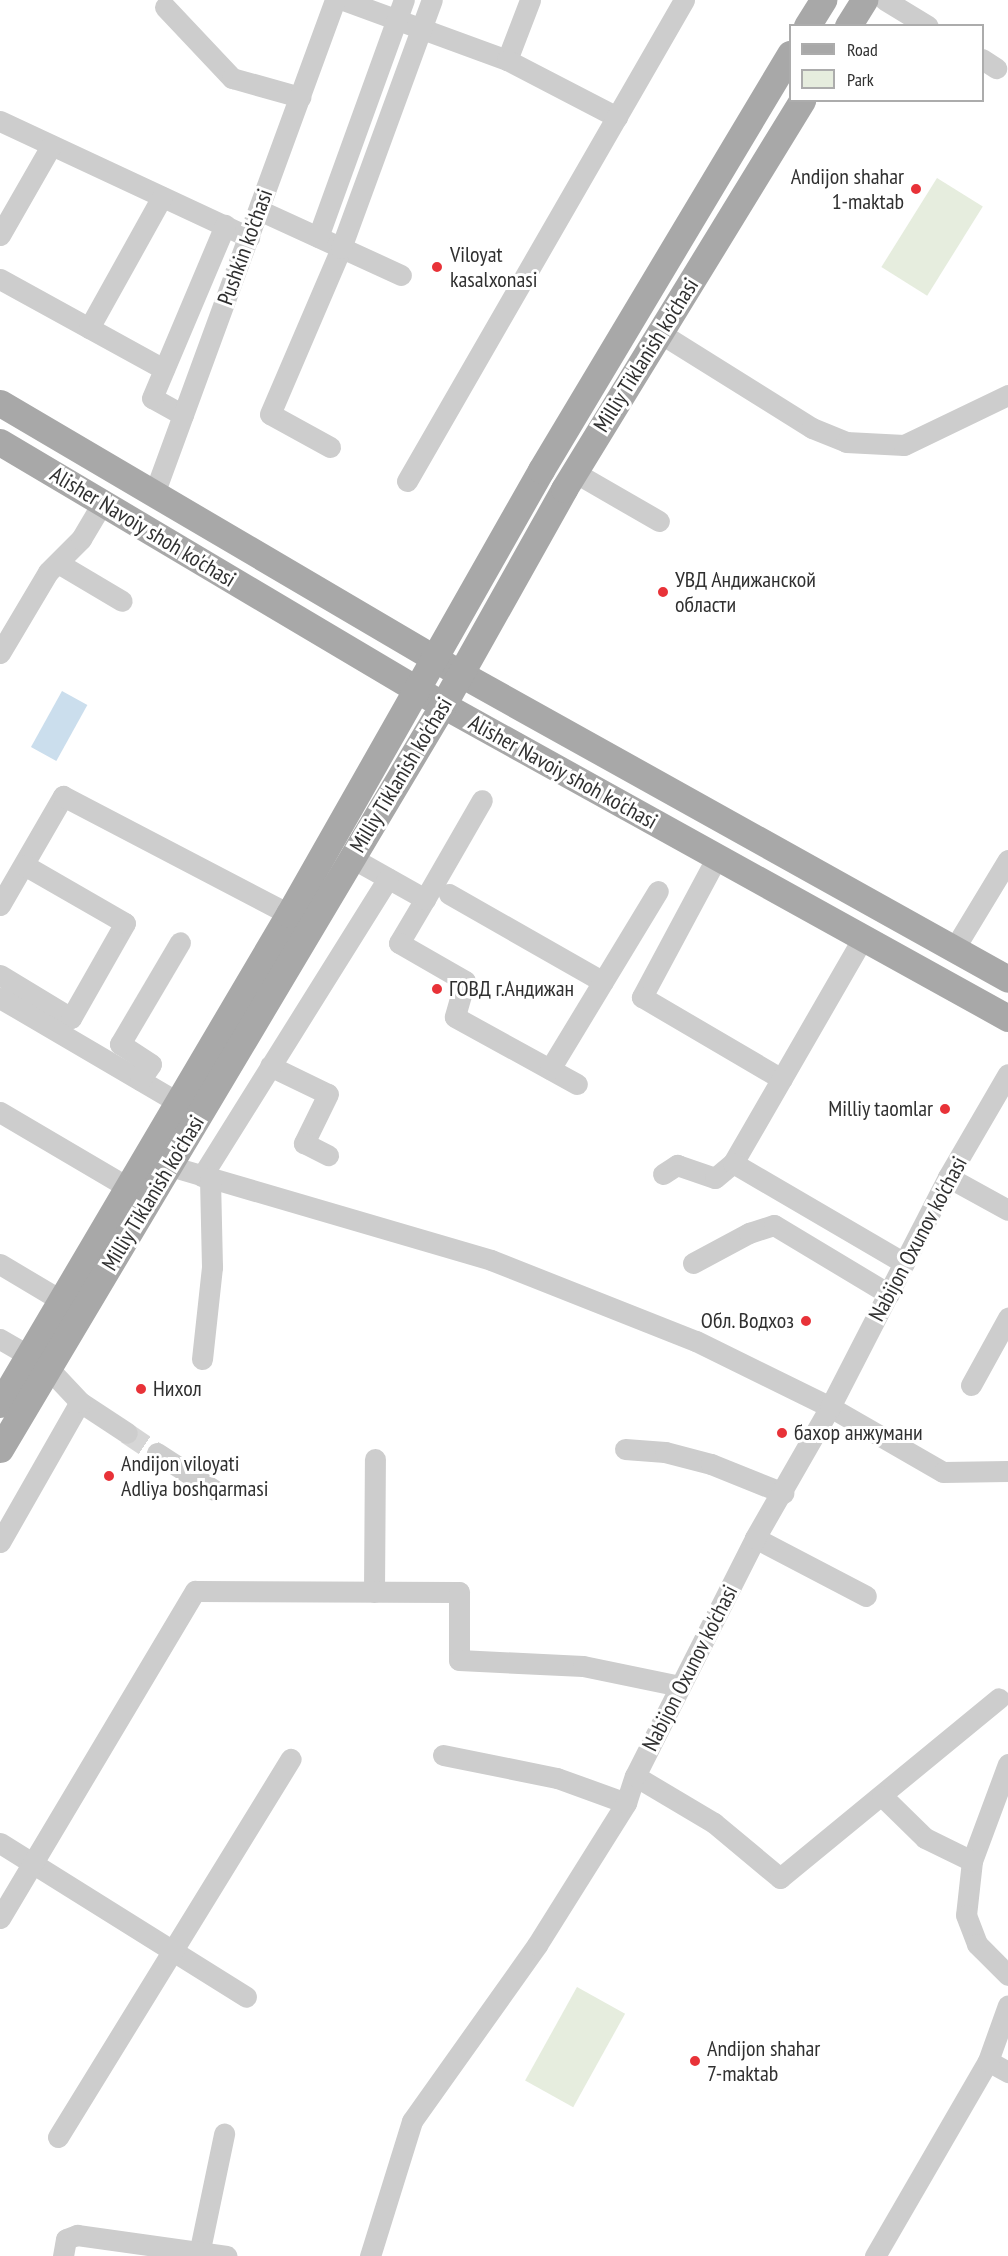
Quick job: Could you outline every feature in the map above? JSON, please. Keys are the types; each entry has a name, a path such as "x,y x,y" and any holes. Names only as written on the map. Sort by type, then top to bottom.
{"main road":[{"path":"808,24 823,0"},
{"path":"849,24 864,0"},
{"name":"Milliy Tiklanish ko'chasi","path":"341,850 417,690 541,470 789,56"},
{"name":"Milliy Tiklanish ko'chasi","path":"0,1404 39,1362 170,1166 234,1030 341,850 443,705 574,472 801,102"},
{"name":"Alisher Navoiy shoh ko'chasi","path":"0,403 461,674 1008,979"},
{"name":"Alisher Navoiy shoh ko'chasi","path":"0,442 443,705 1008,1018"},
{"path":"138,522 154,494"},
{"name":"Milliy Tiklanish ko'chasi","path":"0,1449 39,1362 62,1301 179,1103 234,1030"}],"street":[{"name":"Pushkin ko'chasi","path":"154,494 335,0"},
{"path":"343,0 396,22 421,27 507,60 617,117"},
{"path":"318,237 404,0"},
{"path":"330,447 270,414 341,248 432,0"},
{"path":"507,60 530,0"},
{"path":"407,481 684,0"},
{"path":"885,0 925,24"},
{"path":"165,6 232,78 300,97"},
{"path":"0,122 249,237"},
{"path":"0,235 51,146"},
{"path":"89,328 162,196"},
{"path":"259,210 401,275"},
{"path":"183,415 152,398 225,225"},
{"path":"0,279 164,369"},
{"path":"660,333 812,428 846,442 904,445 1008,395"},
{"path":"574,472 659,521"},
{"path":"0,654 42,582 81,539 103,502"},
{"path":"58,563 122,601"},
{"path":"0,905 63,796 300,919"},
{"path":"482,800 399,944 465,981 455,1017 577,1084"},
{"path":"341,850 426,899"},
{"path":"717,857 642,996 782,1079"},
{"path":"954,949 1008,860"},
{"path":"0,975 71,1018 125,923 24,865"},
{"path":"202,1359 212,1267 206,1177 270,1066 388,878"},
{"path":"550,1069 658,891"},
{"path":"449,894 603,982"},
{"path":"663,1174 676,1165 716,1178 733,1163 863,938"},
{"path":"140,1080 151,1064 120,1044 180,942"},
{"path":"0,998 179,1103"},
{"path":"270,1066 328,1094 304,1143 328,1155"},
{"name":"Nabijon Oxunov ko'chasi","path":"370,2256 412,2121 537,1945 626,1803 635,1776 755,1538 783,1493 830,1407 948,1178 1008,1074"},
{"path":"0,1112 129,1188"},
{"path":"733,1163 904,1263"},
{"path":"170,1166 491,1260 696,1341 830,1407 943,1472 1008,1471"},
{"path":"948,1178 1008,1210"},
{"path":"693,1263 749,1233 774,1225 889,1294"},
{"path":"0,1264 62,1301"},
{"path":"971,1385 1008,1318"},
{"path":"0,1339 39,1362 80,1402 127,1433"},
{"path":"0,1542 80,1402"},
{"path":"625,1449 665,1452 711,1464 783,1493"},
{"path":"157,1453 214,1490"},
{"path":"374,1592 375,1459"},
{"path":"755,1538 866,1596"},
{"path":"0,1918 195,1591 459,1592 459,1660 583,1666 680,1686"},
{"path":"635,1776 714,1823 780,1878 1005,1700"},
{"path":"443,1755 557,1778 626,1803"},
{"path":"58,2137 291,1759"},
{"path":"1008,1764 972,1861 966,1915 977,1944 1008,1975"},
{"path":"882,1796 925,1838 972,1861"},
{"path":"0,1843 246,1997"},
{"path":"875,2256 988,2061 1008,2005"},
{"path":"988,2061 1008,2072"},
{"path":"199,2254 224,2134"},
{"path":"63,2256 66,2239 77,2235 159,2252 227,2256"}],"green space":[{"path":"937,178 983,207 927,296 881,267"},
{"path":"577,1987 625,2014 573,2107 525,2081"}],"water":[{"path":"62,691 87,705 56,761 31,747"}],"tunnel":[{"path":"127,1433 157,1453"}],"place":[{"name":"Andijon shahar 1-maktab","path":"916,189"},
{"name":"Viloyat kasalxonasi","path":"437,267"},
{"name":"УВД Андижанской области","path":"663,592"},
{"name":"ГОВД г.Андижан","path":"437,989"},
{"name":"Milliy taomlar","path":"945,1109"},
{"name":"Обл. Водхоз","path":"806,1321"},
{"name":"Нихол","path":"141,1389"},
{"name":"бахор анжумани","path":"782,1433"},
{"name":"Andijon viloyati Adliya boshqarmasi","path":"109,1476"},
{"name":"Andijon shahar 7-maktab","path":"695,2061"}]}
